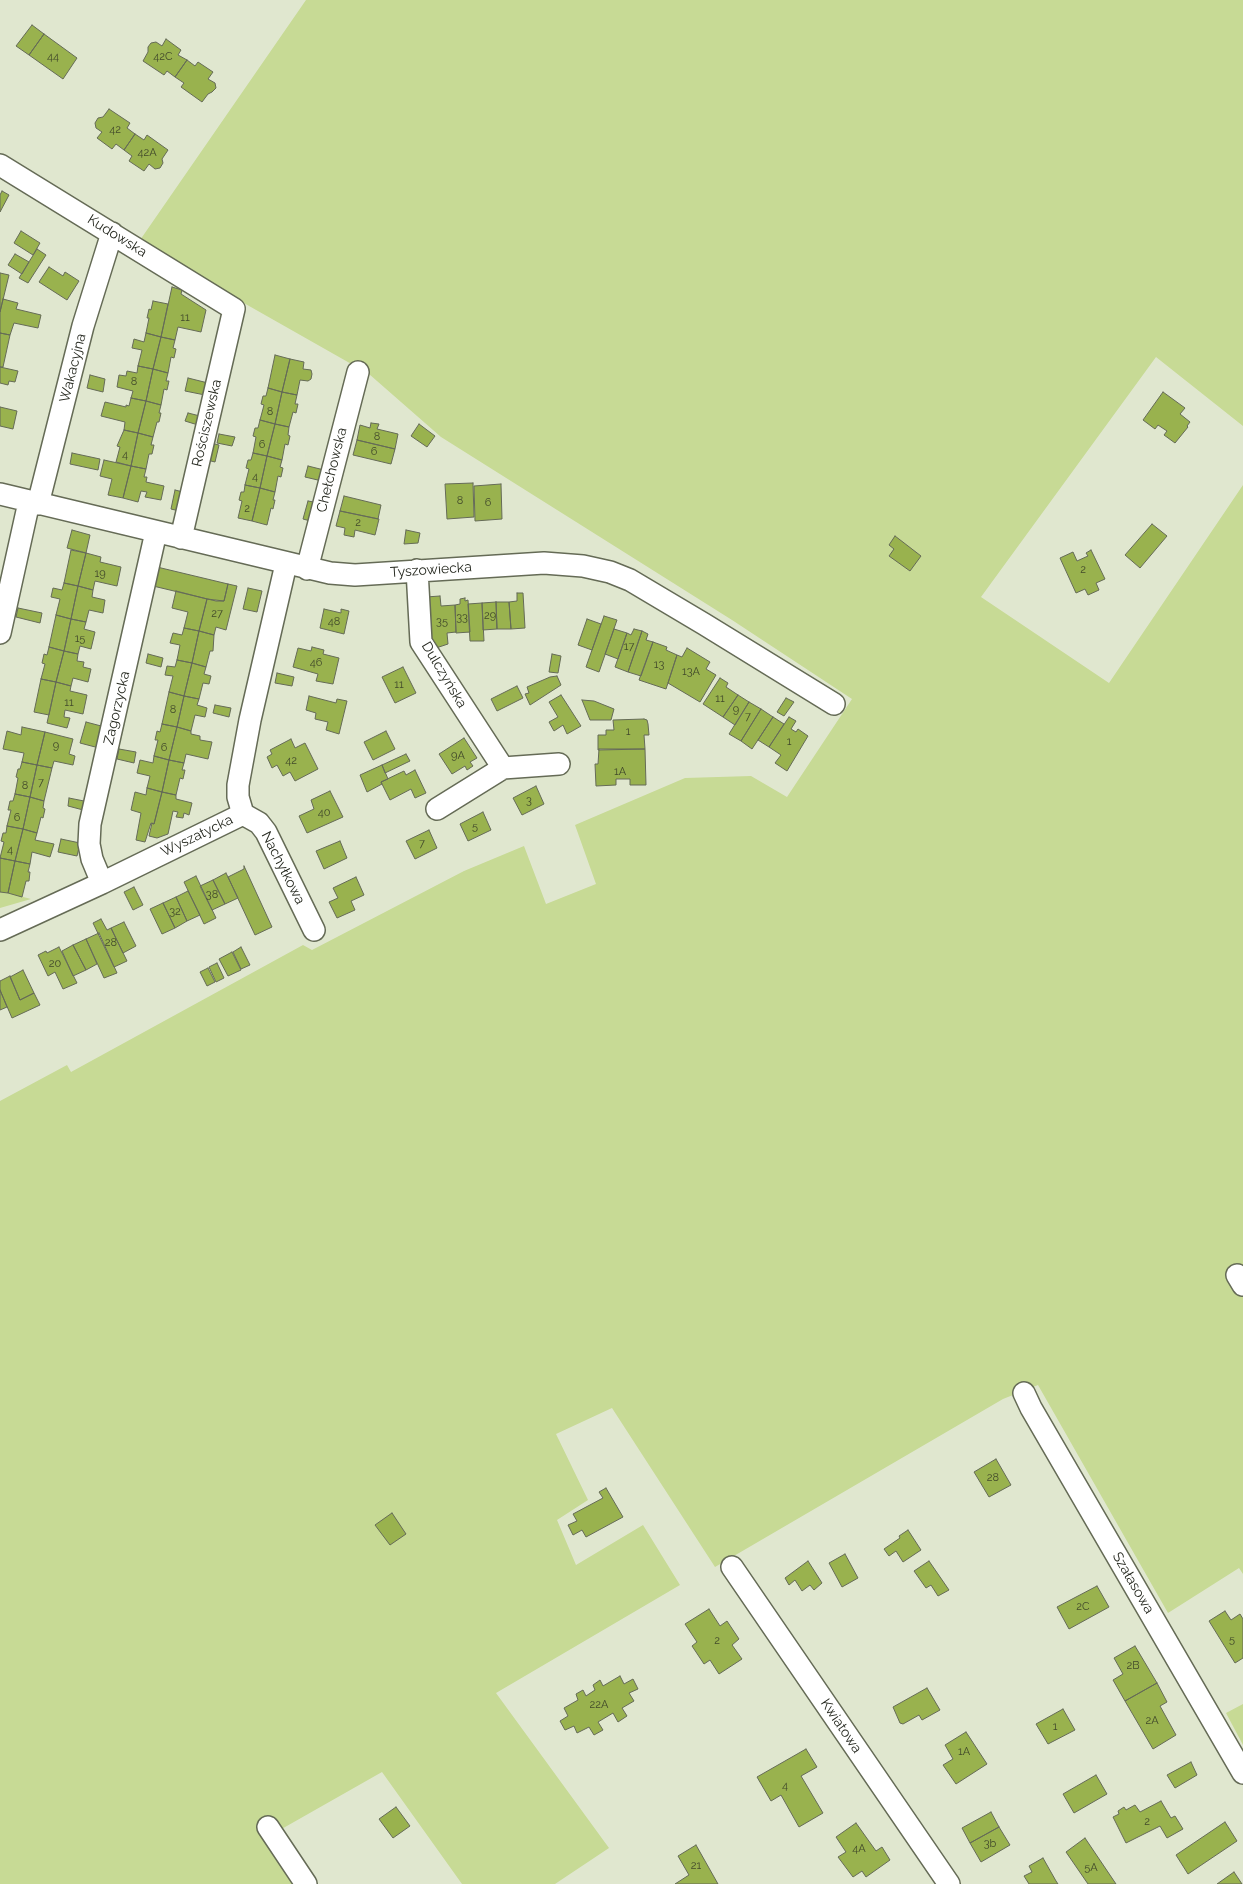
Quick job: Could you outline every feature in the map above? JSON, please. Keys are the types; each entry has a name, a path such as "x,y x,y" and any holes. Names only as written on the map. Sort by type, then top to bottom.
{"street":[{"name":"Kudowska","path":"0,165 234,309"},
{"name":"Wakacyjna","path":"0,633 83,326 112,233"},
{"name":"Rościszewska","path":"181,538 234,309"},
{"name":"Chełchowska","path":"307,569 358,372"},
{"name":"Tyszowiecka","path":"0,494 330,573 356,575 544,563 583,566 610,572 630,580 834,704"},
{"name":"Zagorzycka","path":"102,883 92,859 89,844 90,824 156,532"},
{"name":"Wyszatycka","path":"0,930 244,814 238,797 238,785 250,720 286,564"},
{"name":"Dulczyńska","path":"417,570 421,642 503,768"},
{"path":"437,809 503,768 559,764"},
{"name":"Nachyłkowa","path":"244,814 259,823 266,832 314,930"},
{"name":"Szałasowa","path":"1024,1393 1243,1773"},
{"name":"Kwiatowa","path":"732,1567 946,1883"},
{"path":"268,1827 306,1884"}],"green space":[{"path":"306,0 1243,0 1243,426 1156,357 981,597 1109,683 1243,485 1243,1574 1239,1568 1168,1613 1038,1385 1003,1399 715,1567 612,1408 556,1434 588,1500 557,1520 576,1565 643,1525 680,1585 496,1693 609,1848 555,1884 462,1884 382,1772 264,1839 293,1884 0,1884 0,1101 67,1065 71,1072 303,945 312,950 464,871 524,846 546,904 596,884 575,825 685,778 751,776 787,797 852,699 732,620 441,437 369,374 138,243"},
{"path":"0,892 8,893 31,899 0,908"},
{"path":"1243,1704 1243,1745 1226,1713"}],"building":[{"path":"32,25 44,34 29,55 16,46"},
{"path":"44,34 77,58 63,79 29,55"},
{"path":"166,39 181,50 178,55 187,60 175,77 167,71 164,75 143,61 151,43 156,42 162,46"},
{"path":"187,60 195,66 198,62 213,72 208,79 215,83 216,88 202,102 181,87 184,83 175,77"},
{"path":"109,109 130,123 127,128 135,134 124,150 116,144 112,149 97,138 102,132 96,128 95,123"},
{"path":"135,134 144,140 147,135 168,150 162,159 163,163 160,168 155,169 149,164 144,171 129,161 132,156 124,150"},
{"path":"2,191 9,195 0,212 0,195"},
{"path":"21,231 40,243 33,255 14,243"},
{"path":"37,249 46,255 28,283 19,278"},
{"path":"15,254 29,262 22,274 8,265"},
{"path":"49,267 63,276 65,272 79,281 67,300 39,282"},
{"path":"0,273 9,275 0,312"},
{"path":"172,287 182,290 181,294 206,310 201,332 178,327 175,340 161,337"},
{"path":"3,299 18,303 16,309 41,315 38,328 14,323 10,335 0,333 0,312"},
{"path":"153,301 168,304 161,337 146,333 149,318 147,318"},
{"path":"0,333 10,335 3,367 0,367"},
{"path":"146,333 161,337 153,369 138,366 142,350 132,348 134,339 144,342"},
{"path":"161,337 175,340 173,348 176,349 174,358 171,357 168,373 153,369"},
{"path":"275,355 290,359 282,392 268,388"},
{"path":"290,359 304,362 303,369 311,370 312,374 311,379 308,381 300,380 297,395 282,392"},
{"path":"138,366 153,369 146,401 131,398 133,391 117,387 119,375 126,376 127,371 137,373"},
{"path":"0,367 18,371 15,382 9,381 8,385 0,383"},
{"path":"153,369 168,373 166,381 169,381 167,390 164,389 161,405 146,401"},
{"path":"90,375 105,379 103,392 87,388"},
{"path":"188,378 208,383 205,395 185,391"},
{"path":"268,388 282,392 275,424 260,420 264,405 261,404 263,396 266,396"},
{"path":"282,392 297,395 296,413 293,412 289,427 275,424"},
{"path":"1163,392 1185,408 1180,414 1190,422 1175,443 1164,435 1167,431 1158,425 1155,429 1143,420"},
{"path":"131,398 146,401 138,433 124,430 125,422 101,416 105,402 126,407 126,405 129,406"},
{"path":"146,401 161,405 159,422 157,422 153,437 138,433"},
{"path":"0,407 17,411 13,429 0,426"},
{"path":"188,413 200,416 198,425 185,421"},
{"path":"260,420 275,424 267,456 253,453 256,437 253,436"},
{"path":"371,423 379,424 377,429 398,434 395,449 357,440 360,425 370,428"},
{"path":"275,424 289,427 288,435 290,436 288,445 285,444 282,460 267,456"},
{"path":"419,424 435,436 427,447 411,436"},
{"path":"124,430 138,433 131,466 116,462 120,447 117,446"},
{"path":"138,433 153,437 151,445 154,445 152,454 149,454 146,469 131,466"},
{"path":"219,434 235,437 232,446 217,443"},
{"path":"357,440 395,449 391,464 353,455"},
{"path":"211,443 219,445 215,462 207,460"},
{"path":"72,453 100,459 98,470 70,464"},
{"path":"253,453 267,456 260,488 245,485 249,469 246,468 248,460 251,460"},
{"path":"267,456 282,460 280,467 283,468 281,477 278,476 275,492 260,488"},
{"path":"104,460 131,466 123,498 108,495 112,479 100,476"},
{"path":"131,466 146,469 144,477 147,477 146,482 164,486 161,500 145,497 147,492 141,491 138,502 123,498"},
{"path":"308,466 324,470 322,481 305,477"},
{"path":"473,483 474,517 447,519 445,484"},
{"path":"501,484 502,519 475,521 474,486"},
{"path":"245,485 260,488 252,521 238,518 242,501 239,500 241,492 244,492"},
{"path":"260,488 275,492 273,509 271,508 267,525 252,521"},
{"path":"175,490 183,492 179,511 171,509"},
{"path":"344,496 381,505 378,519 340,511"},
{"path":"308,501 319,503 314,522 303,519"},
{"path":"340,511 379,519 375,535 355,530 354,537 344,535 345,528 336,526"},
{"path":"1152,524 1167,536 1140,568 1125,555"},
{"path":"72,530 90,535 86,553 67,548"},
{"path":"406,530 420,533 418,543 404,544"},
{"path":"895,536 921,556 910,571 889,556 894,549 889,545"},
{"path":"71,550 86,553 78,586 64,583"},
{"path":"1091,550 1105,579 1096,583 1099,590 1088,595 1085,589 1076,593 1060,558 1073,552 1077,561 1088,556 1086,553"},
{"path":"86,553 101,557 100,562 121,567 117,586 95,581 93,590 78,586"},
{"path":"157,567 228,584 224,601 216,601 153,586"},
{"path":"64,583 78,586 71,619 56,615 60,599 51,597 53,588 62,590"},
{"path":"228,584 237,586 226,630 216,627 214,635 199,631 207,599 224,601"},
{"path":"78,586 93,590 92,597 105,600 103,613 89,610 86,622 71,619"},
{"path":"248,588 262,591 257,612 243,609"},
{"path":"176,591 207,599 199,631 184,628 188,612 172,608"},
{"path":"517,593 523,593 525,628 511,629 509,602 517,601"},
{"path":"440,596 441,606 455,605 456,632 447,633 448,644 436,648 429,634 426,597"},
{"path":"465,598 465,601 468,600 470,632 456,633 455,605 460,604 460,599"},
{"path":"496,602 497,629 483,630 482,603"},
{"path":"496,602 509,602 511,629 497,629"},
{"path":"482,603 484,641 470,641 468,604"},
{"path":"18,608 42,613 40,623 16,617"},
{"path":"324,609 341,613 341,609 349,611 344,634 320,628"},
{"path":"56,615 71,619 64,651 49,647"},
{"path":"604,616 617,620 599,672 586,667"},
{"path":"71,619 86,622 84,629 95,632 91,649 80,646 78,654 64,651"},
{"path":"587,619 601,624 592,650 578,645"},
{"path":"184,628 199,631 192,663 177,660 180,645 170,643 173,633 182,635"},
{"path":"614,629 627,633 618,659 605,654"},
{"path":"634,629 642,631 628,672 615,667 627,633 631,635"},
{"path":"199,631 214,635 213,651 210,651 206,667 192,663"},
{"path":"642,631 648,634 646,640 653,642 641,676 628,672"},
{"path":"653,642 667,647 666,650 677,655 666,689 639,680"},
{"path":"49,647 64,651 56,682 41,679 45,664 42,663 44,654 47,655"},
{"path":"312,647 324,650 323,654 339,658 333,684 316,681 318,674 293,667 298,648 311,651"},
{"path":"687,648 710,662 706,669 716,675 700,702 668,683 677,655 682,657"},
{"path":"64,651 78,654 77,661 84,662 83,667 91,669 88,682 73,678 71,686 56,682"},
{"path":"148,654 163,658 161,667 146,663"},
{"path":"552,654 561,656 558,673 549,672"},
{"path":"177,660 192,663 184,696 169,692 173,676 165,675 167,666 175,667"},
{"path":"192,663 206,667 204,674 211,676 209,684 203,683 199,699 184,696"},
{"path":"403,667 416,693 395,703 382,677"},
{"path":"277,673 294,677 292,686 275,683"},
{"path":"557,676 561,685 530,705 525,694 529,693 527,687"},
{"path":"720,678 728,683 726,687 738,695 723,717 703,704"},
{"path":"41,679 56,682 49,715 34,712"},
{"path":"56,682 71,686 70,691 87,695 83,714 65,710 64,717 70,718 67,728 47,723"},
{"path":"517,686 523,698 497,711 491,699"},
{"path":"169,692 184,696 177,727 162,724"},
{"path":"561,695 581,726 567,734 563,725 554,731 549,722 558,717 549,702"},
{"path":"738,695 749,702 735,725 723,717"},
{"path":"184,696 199,699 197,705 207,708 205,717 195,715 191,731 177,727"},
{"path":"309,696 336,703 337,699 347,701 339,734 326,730 328,722 315,719 316,713 306,710"},
{"path":"786,698 794,702 784,716 777,712"},
{"path":"582,700 594,701 614,709 611,720 590,720"},
{"path":"749,702 761,709 741,741 729,734"},
{"path":"215,705 231,708 229,717 213,713"},
{"path":"761,709 773,717 752,749 741,741"},
{"path":"773,717 784,724 769,747 758,740"},
{"path":"789,717 796,721 791,729 796,732 798,729 808,736 787,771 775,763 781,755 769,747"},
{"path":"613,720 647,720 649,735 644,735 645,749 598,750 598,735 606,735 606,730 614,730"},
{"path":"86,722 105,727 99,748 80,743"},
{"path":"162,724 177,727 169,760 154,756 158,740 155,740 157,731 160,732"},
{"path":"22,727 45,732 37,765 22,762 24,753 3,749 7,731 21,735"},
{"path":"177,727 200,736 200,740 212,742 208,759 186,754 184,763 169,760"},
{"path":"386,731 395,749 373,760 364,742"},
{"path":"45,732 73,739 69,754 75,756 73,765 54,761 52,768 37,765"},
{"path":"464,738 477,758 470,762 473,766 467,770 465,766 452,774 439,754"},
{"path":"291,739 295,748 305,743 318,769 295,781 290,772 283,776 277,765 272,768 267,757 272,754 270,750"},
{"path":"119,749 136,752 134,763 117,759"},
{"path":"599,749 645,749 646,785 630,785 630,779 616,779 616,785 596,786 595,764 598,764"},
{"path":"406,754 410,761 385,773 382,765"},
{"path":"154,756 169,760 162,792 147,788 150,776 137,773 140,760 153,763"},
{"path":"169,760 184,763 182,770 185,770 183,779 180,778 176,795 162,792"},
{"path":"22,762 37,765 30,797 15,794 18,778 16,777"},
{"path":"37,765 52,768 44,801 30,797"},
{"path":"382,765 388,779 367,792 360,775"},
{"path":"415,770 426,793 415,798 411,789 390,800 381,782 404,771 406,775"},
{"path":"536,786 544,804 522,815 513,798"},
{"path":"147,788 162,792 154,824 151,823 145,842 136,840 141,813 131,810 135,792 146,795"},
{"path":"330,791 343,817 307,833 299,816 314,809 311,800"},
{"path":"162,792 176,795 176,799 192,803 189,815 184,813 183,818 176,817 178,812 173,811 168,834 157,838 149,836"},
{"path":"15,794 30,797 23,829 7,826 11,810 8,810 10,801 13,801"},
{"path":"30,797 44,801 43,808 45,809 37,833 23,829"},
{"path":"69,798 89,802 87,811 68,806"},
{"path":"483,812 491,830 468,841 460,824"},
{"path":"7,826 23,829 15,861 0,858 4,842 1,841 3,833 6,833"},
{"path":"23,829 37,833 35,840 54,844 50,857 32,852 30,864 15,861"},
{"path":"429,830 437,848 415,859 406,841"},
{"path":"61,839 80,843 77,856 58,852"},
{"path":"340,841 347,858 324,869 316,851"},
{"path":"0,858 15,861 8,893 0,892"},
{"path":"15,861 30,864 28,872 30,872 29,881 26,881 22,897 8,893"},
{"path":"244,866 272,927 255,935 228,877 244,869"},
{"path":"226,873 238,898 225,904 213,880"},
{"path":"196,876 216,918 204,924 184,882"},
{"path":"356,877 364,895 351,901 355,910 337,918 329,902 338,898 333,888"},
{"path":"213,880 225,904 212,910 200,886"},
{"path":"134,887 143,905 133,910 124,892"},
{"path":"188,891 200,915 187,921 176,897"},
{"path":"176,897 187,921 175,928 163,903"},
{"path":"163,903 175,928 162,934 150,909"},
{"path":"101,919 107,930 111,928 127,961 114,967 93,923"},
{"path":"124,922 136,946 123,953 111,928"},
{"path":"99,933 117,973 104,978 86,939"},
{"path":"86,939 97,964 86,970 73,945"},
{"path":"73,945 86,970 73,976 62,951"},
{"path":"59,947 77,983 63,989 55,972 48,976 38,955"},
{"path":"241,947 250,965 241,969 233,952"},
{"path":"232,952 241,970 228,976 219,959"},
{"path":"217,963 224,978 216,982 209,967"},
{"path":"208,968 215,982 207,986 200,972"},
{"path":"23,970 34,993 20,1000 10,977"},
{"path":"10,976 20,1000 34,993 40,1005 12,1018 0,990 0,981"},
{"path":"0,990 7,1007 0,1010"},
{"path":"996,1459 1011,1485 989,1497 974,1472"},
{"path":"606,1488 623,1517 586,1537 582,1530 573,1535 568,1525 577,1521 573,1514 603,1498 599,1492"},
{"path":"392,1513 406,1534 390,1545 375,1525"},
{"path":"908,1530 921,1550 903,1562 896,1551 889,1556 884,1549"},
{"path":"845,1554 858,1578 842,1587 829,1563"},
{"path":"808,1561 822,1583 814,1590 810,1585 802,1591 795,1580 789,1585 785,1578"},
{"path":"929,1561 949,1590 938,1596 931,1585 926,1588 914,1571"},
{"path":"1097,1586 1109,1607 1069,1629 1057,1607"},
{"path":"709,1609 720,1626 727,1621 739,1639 732,1645 742,1659 719,1674 710,1660 704,1664 692,1646 697,1642 685,1624"},
{"path":"1225,1611 1231,1620 1240,1614 1243,1619 1243,1658 1235,1663 1209,1621"},
{"path":"1135,1646 1157,1683 1125,1701 1113,1680 1123,1674 1114,1658"},
{"path":"620,1676 624,1684 633,1679 638,1689 629,1693 634,1701 622,1708 627,1716 618,1722 613,1713 598,1722 603,1730 594,1735 589,1727 577,1733 574,1726 565,1730 560,1721 568,1716 564,1708 578,1700 576,1694 583,1690 586,1696 595,1690 593,1685 600,1680 603,1686"},
{"path":"1157,1683 1167,1702 1160,1706 1176,1735 1153,1749 1125,1701"},
{"path":"927,1688 940,1710 922,1720 919,1715 903,1724 900,1723 893,1707"},
{"path":"1063,1709 1075,1730 1048,1744 1036,1724"},
{"path":"966,1732 987,1764 956,1784 943,1765 953,1759 945,1745"},
{"path":"806,1749 817,1767 801,1776 823,1813 799,1827 781,1795 771,1801 757,1777"},
{"path":"1191,1762 1197,1775 1175,1788 1167,1775"},
{"path":"1096,1775 1107,1794 1074,1813 1063,1794"},
{"path":"1161,1801 1171,1818 1175,1816 1183,1829 1167,1838 1160,1826 1126,1843 1113,1817 1119,1814 1118,1811 1124,1807 1126,1810 1135,1805 1140,1812"},
{"path":"396,1807 410,1826 393,1838 379,1819"},
{"path":"991,1812 999,1827 970,1843 962,1828"},
{"path":"1225,1822 1237,1841 1188,1874 1176,1855"},
{"path":"856,1823 876,1851 882,1847 890,1860 866,1877 862,1871 853,1877 838,1857 846,1852 836,1837"},
{"path":"999,1827 1010,1845 981,1862 970,1843"},
{"path":"1085,1838 1116,1884 1088,1884 1066,1852"},
{"path":"696,1845 718,1884 675,1884 689,1875 678,1856"},
{"path":"1043,1858 1058,1884 1029,1884 1024,1876 1032,1872 1029,1866"},
{"path":"1234,1872 1242,1884 1217,1884"}]}
